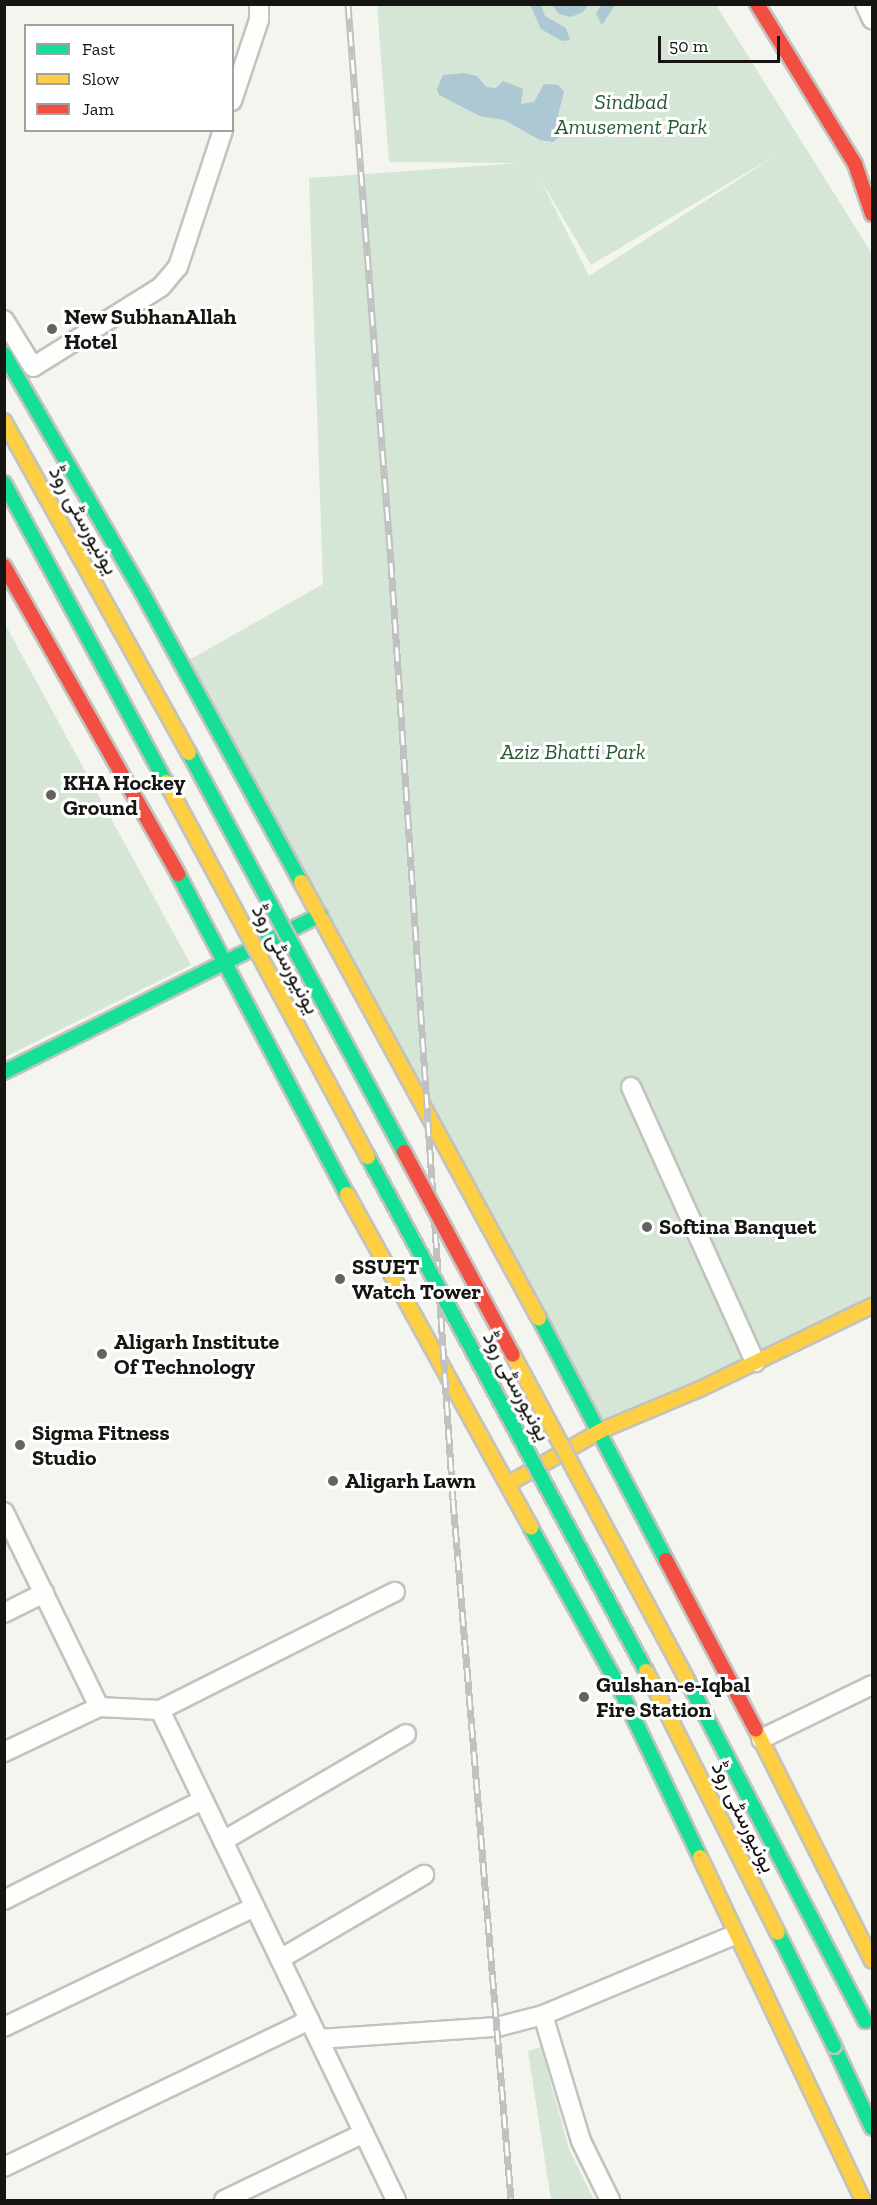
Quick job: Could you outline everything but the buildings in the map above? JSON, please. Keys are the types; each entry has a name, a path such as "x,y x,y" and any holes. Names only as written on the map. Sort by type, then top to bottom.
{"street":[{"path":"234,95 259,20 259,4"},
{"path":"758,4 855,164 871,203"},
{"path":"865,4 873,18"},
{"path":"782,15 873,170"},
{"path":"17,376 161,287 178,267 222,132"},
{"path":"4,320 33,367"},
{"path":"4,354 142,592 600,1431 762,1739 873,1962"},
{"name":"یونیورسٹی روڈ","path":"4,421 131,646 635,1582 873,2037"},
{"name":"یونیورسٹی روڈ","path":"4,483 667,1710 873,2128"},
{"path":"4,566 144,811 348,1196 616,1683 734,1935 863,2200"},
{"path":"4,1072 320,915"},
{"path":"631,1087 755,1362"},
{"path":"508,1484 600,1431 873,1306"},
{"path":"4,1512 99,1707"},
{"path":"4,1752 99,1707 160,1710 395,1592"},
{"path":"4,1613 44,1593"},
{"path":"762,1739 873,1685"},
{"path":"160,1710 396,2200"},
{"path":"223,1841 406,1734"},
{"path":"4,1900 203,1800"},
{"path":"280,1959 423,1875"},
{"path":"4,2027 255,1907"},
{"path":"319,2039 496,2027 543,2015 734,1935"},
{"path":"543,2015 580,2141 610,2200"},
{"path":"4,2167 310,2020"},
{"path":"224,2200 364,2133"}],"green space":[{"name":"Aziz Bhatti Park","path":"377,5 716,5 872,254 872,1304 602,1433 182,664 323,584 309,178 520,163 389,162","holes":["778,154 589,276 539,177 591,265"]},
{"name":"KHA Hockey Ground","path":"5,624 191,965 4,1057"},
{"path":"541,2047 569,2149 594,2200 551,2200 528,2051"}],"water":[{"path":"530,5 541,5 545,16 566,28 570,40 562,41 541,29"},
{"path":"552,5 588,5 583,12 571,17 559,14"},
{"path":"601,5 615,5 602,25 596,14"},
{"path":"463,73 477,76 486,87 496,88 503,81 523,89 521,104 534,102 544,84 558,85 564,92 558,115 563,121 559,137 553,142 540,140 504,120 480,116 439,95 437,89 443,75"}],"railway":[{"path":"348,4 391,563 453,1500 511,2200"}],"traffic: fast":[{"path":"4,354 142,592 301,882"},
{"path":"4,483 166,782"},
{"path":"189,753 404,1152"},
{"path":"178,874 347,1194"},
{"path":"4,1072 320,915"},
{"path":"368,1157 646,1671"},
{"path":"539,1318 666,1560"},
{"path":"531,1528 617,1683 700,1857"},
{"path":"687,1680 865,2021"},
{"path":"778,1933 834,2046"},
{"path":"834,2046 872,2128"}],"traffic: slow":[{"path":"4,421 189,753"},
{"path":"166,782 368,1157"},
{"path":"301,882 539,1318"},
{"path":"347,1194 531,1528"},
{"path":"508,1484 600,1431 700,1389 872,1306"},
{"path":"513,1355 687,1680"},
{"path":"646,1671 778,1933"},
{"path":"756,1730 872,1961"},
{"path":"700,1857 863,2200"}],"traffic: jam":[{"path":"757,4 855,164 872,214"},
{"path":"4,566 178,874"},
{"path":"404,1152 513,1355"},
{"path":"666,1560 756,1730"}],"place":[{"name":"New SubhanAllah Hotel","path":"52,329"},
{"name":"KHA Hockey Ground","path":"51,795"},
{"name":"Softina Banquet","path":"647,1227"},
{"name":"SSUET Watch Tower","path":"340,1279"},
{"name":"Aligarh Institute Of Technology","path":"102,1354"},
{"name":"Sigma Fitness Studio","path":"20,1445"},
{"name":"Aligarh Lawn","path":"333,1481"},
{"name":"Gulshan-e-Iqbal Fire Station","path":"584,1697"}],"park label":[{"name":"Sindbad Amusement Park","path":"631,114"}]}
